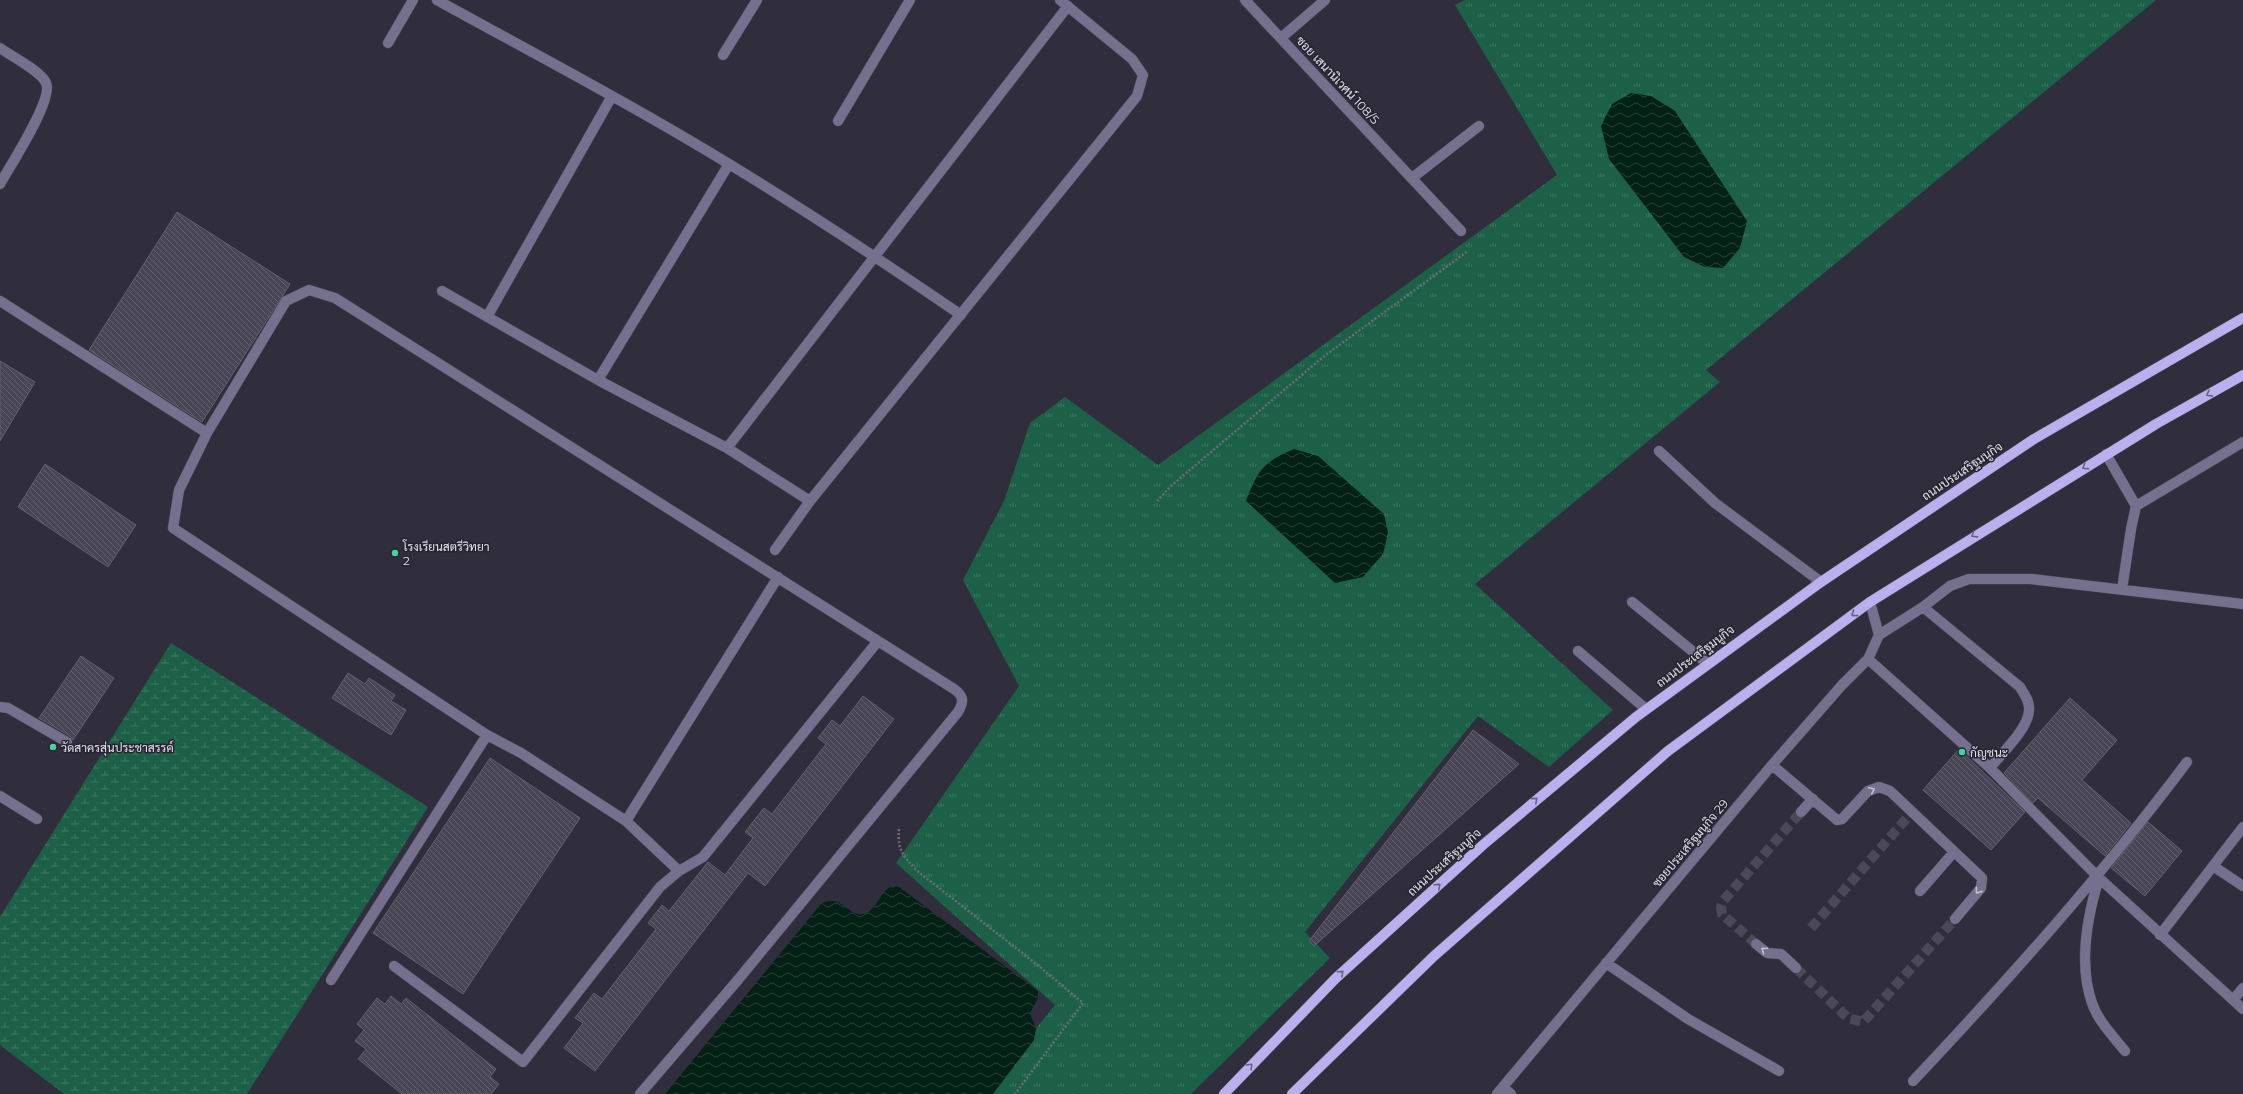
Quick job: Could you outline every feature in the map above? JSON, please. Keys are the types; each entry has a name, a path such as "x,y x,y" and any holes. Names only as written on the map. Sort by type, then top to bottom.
{"main road":[{"name":"ถนนประเสริฐมนูกิจ","path":"1224,1094 1341,973 1496,833 1561,777 1646,709 1707,663 1822,582 2034,439 2243,318"},
{"path":"1292,1094 1434,956 1668,751 1870,602 2106,454 2243,375"}],"street":[{"path":"388,43 413,0"},
{"path":"437,0 612,96 729,164 876,257 961,315"},
{"path":"723,55 757,0"},
{"path":"838,121 910,0"},
{"name":"ซอย เสนานิเวศน์ 108/5","path":"1245,0 1461,231"},
{"path":"1281,38 1325,0"},
{"path":"726,448 876,257 1064,3 1132,59 1143,75 1136,96 810,501 775,550"},
{"path":"0,48 39,74 46,82 48,92 43,108 0,184"},
{"path":"487,317 612,96"},
{"path":"1412,178 1479,126"},
{"path":"598,380 729,164"},
{"path":"640,1094 737,981 961,706 962,696 778,577 335,298 308,290 286,301 207,434 179,490 173,528 487,735 521,753 626,821 679,871"},
{"path":"442,291 598,380 726,448 810,501"},
{"path":"0,301 207,434"},
{"path":"2136,506 2243,442"},
{"path":"1659,451 1716,503 1822,582"},
{"path":"2106,454 2136,506 2122,590"},
{"path":"626,821 778,577"},
{"path":"1870,602 1879,635 1923,607 1950,586 1969,579 2031,579 2243,604"},
{"path":"1632,602 1707,663"},
{"path":"1923,607 2020,687 2027,699 2030,709 2028,718 2020,732 1990,768"},
{"name":"ซอยประเสริฐมนูกิจ 29","path":"1500,1091 1772,765 1842,685 1868,659 1879,635"},
{"path":"394,966 523,1062 660,887 679,871 703,857 878,641"},
{"path":"1578,651 1646,709"},
{"path":"1868,659 1990,768 2098,877 2243,1009"},
{"path":"0,707 8,708 66,742"},
{"path":"331,980 487,735"},
{"path":"1913,1081 1988,1001 2098,877 2187,762"},
{"path":"1772,765 1837,820 1844,816 1868,791 1874,788 1884,788 1982,878 1982,888 1955,919"},
{"path":"0,796 37,819"},
{"path":"1802,812 1813,799"},
{"path":"2160,935 2243,827"},
{"path":"1920,891 1954,852"},
{"path":"2213,866 2243,886"},
{"path":"2098,877 2091,904 2086,934 2085,962 2087,983 2092,1004 2104,1024 2125,1051"},
{"path":"1756,944 1767,953 1781,954 1796,968"},
{"path":"1606,963 1688,1020 1779,1071"},
{"path":"2233,1000 2243,988"},
{"path":"1500,1091 1511,1094"}],"path":[{"path":"1156,501 1171,486 1323,357 1468,251"},
{"path":"899,829 897,843 904,856 916,870 1083,1003 1015,1094"}],"green space":[{"path":"1465,0 2156,0 1706,370 1720,382 1475,584 1613,710 1549,767 1478,716 1305,932 1330,958 1191,1094 983,1094 1055,1005 896,863 1019,686 963,580 1004,501 1030,423 1065,397 1158,465 1557,175 1455,5"},
{"path":"171,643 428,807 247,1094 64,1094 0,1045 0,917"}],"water":[{"path":"1631,93 1651,96 1675,111 1747,221 1740,248 1723,268 1705,267 1684,257 1609,159 1601,126 1612,104"},
{"path":"1294,449 1318,456 1384,514 1388,533 1383,554 1363,577 1335,583 1246,501 1258,474 1263,468 1275,458"},
{"path":"892,886 899,887 1038,991 1038,998 1030,1013 1036,1029 1034,1040 993,1094 665,1094 821,904 828,901 834,901 853,912 864,914 872,909 884,892"}],"building":[{"path":"177,212 290,284 202,422 89,350"},
{"path":"0,361 35,382 0,441"},
{"path":"45,464 136,525 108,567 18,507"},
{"path":"81,656 114,678 73,740 70,736 39,718"},
{"path":"348,673 365,684 369,678 395,695 391,701 406,710 391,735 332,698"},
{"path":"863,696 894,719 765,886 748,873 595,1071 564,1048 583,1023 575,1018 594,993 602,999 656,929 648,923 662,905 669,911 708,862 725,875 753,838 745,832 764,808 772,814 826,744 818,738 832,720 840,726"},
{"path":"2070,698 2117,740 2082,780 2131,823 2105,856 2038,798 2033,803 2004,773"},
{"path":"1473,730 1519,764 1314,946 1309,941"},
{"path":"1959,749 2025,812 1991,850 1923,790"},
{"path":"490,758 580,818 463,994 373,933"},
{"path":"2148,822 2182,851 2145,896 2111,868"},
{"path":"391,996 401,1004 406,998 496,1069 490,1077 499,1084 491,1094 402,1094 358,1059 366,1049 355,1041 364,1030 357,1024 377,998 385,1004"}],"tunnel":[{"path":"1756,944 1722,914 1721,907 1723,901 1801,812"},
{"path":"1811,928 1912,812"},
{"path":"1796,968 1848,1018 1863,1022 1955,919"}],"place":[{"name":"โรงเรียนสตรีวิทยา 2","path":"395,553"},
{"name":"วัดสาครสุ่นประชาสรรค์","path":"53,747"},
{"name":"กัญชนะ","path":"1962,752"}]}
